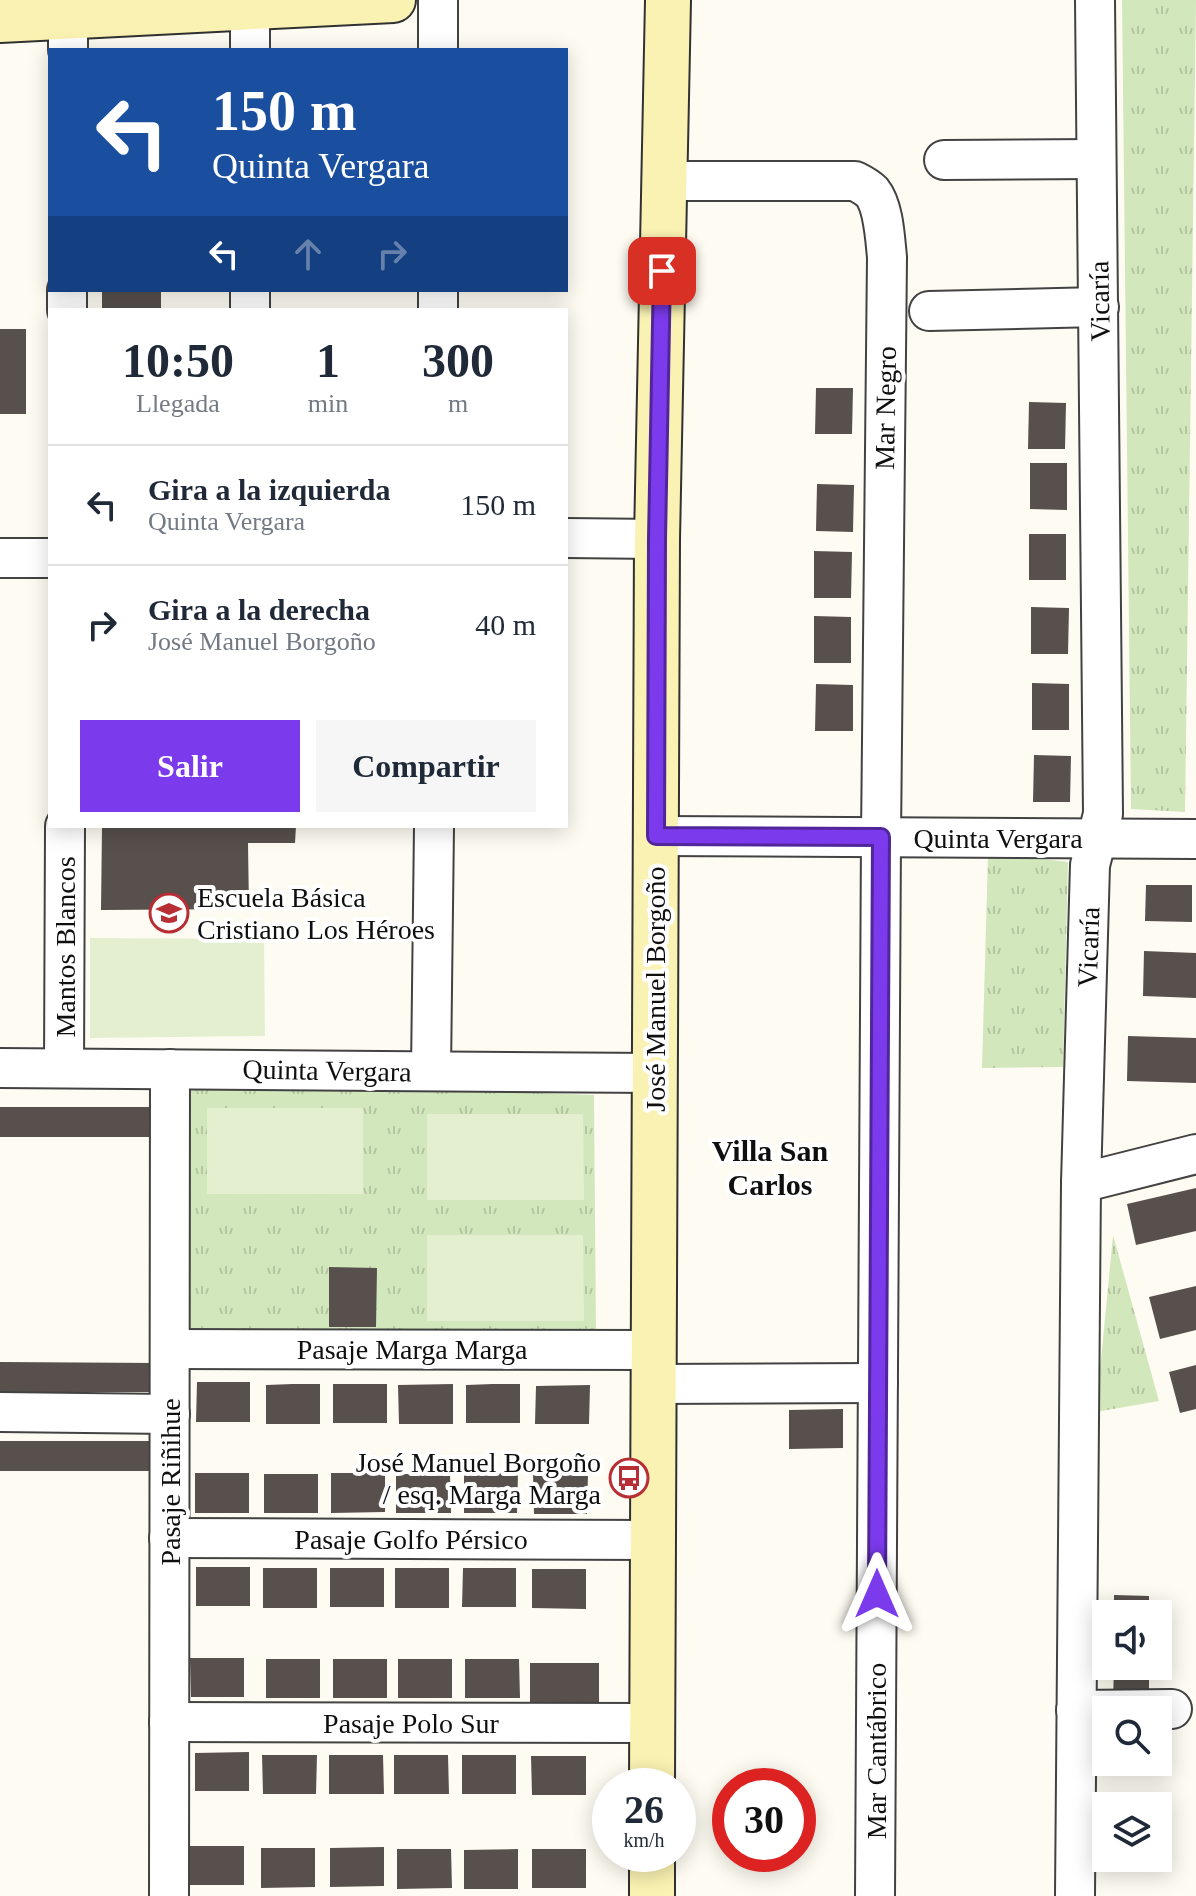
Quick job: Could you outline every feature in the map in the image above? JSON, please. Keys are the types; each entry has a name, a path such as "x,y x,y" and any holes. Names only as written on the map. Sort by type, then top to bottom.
{"street":[{"path":"0,20 68,33 250,6 393,0"},
{"path":"438,0 438,48"},
{"name":"José Manuel Borgoño","path":"652,1768 657,539 668,0"},
{"name":"Vicaría","path":"1075,1896 1081,1183 1090,865 1103,814 1095,0"},
{"path":"250,6 250,48"},
{"path":"944,160 1096,159"},
{"name":"Mar Negro","path":"663,181 855,181 864,185 877,201 887,257 881,837"},
{"path":"929,311 1099,307"},
{"path":"568,538 657,539"},
{"path":"0,558 48,558"},
{"path":"1196,822 1196,839"},
{"name":"Mantos Blancos","path":"64,1068 65,828"},
{"path":"431,1071 434,828"},
{"name":"Quinta Vergara","path":"656,836 1196,839"},
{"name":"Mar Cantábrico","path":"875,1896 881,837"},
{"name":"Quinta Vergara","path":"0,1068 655,1073"},
{"name":"Pasaje Riñihue","path":"169,1896 170,1069"},
{"path":"1081,1183 1196,1154"},
{"name":"Pasaje Marga Marga","path":"170,1349 654,1367 878,1383"},
{"path":"0,1412 170,1414"},
{"name":"Pasaje Golfo Pérsico","path":"169,1538 653,1540"},
{"path":"1076,1710 1092,1710"},
{"name":"Pasaje Polo Sur","path":"169,1722 652,1723"},
{"path":"652,1872 652,1896"}],"green space":[{"path":"1122,0 1196,0 1185,812 1131,809"},
{"path":"988,855 1068,862 1063,1067 982,1068"},
{"path":"90,938 264,939 265,1036 90,1038"},
{"path":"188,1081 594,1095 596,1332 187,1335"},
{"path":"207,1108 363,1108 363,1194 207,1194"},
{"path":"427,1114 583,1114 584,1200 427,1200"},
{"path":"427,1235 583,1235 584,1321 427,1321"},
{"path":"1113,1235 1159,1401 1096,1412"}],"building":[{"path":"102,292 161,292 161,308 102,308"},
{"path":"0,329 26,329 26,414 0,414"},
{"path":"816,388 853,388 852,434 815,434"},
{"path":"1029,402 1066,403 1065,449 1028,449"},
{"path":"1030,463 1067,463 1067,510 1030,509"},
{"path":"817,484 854,485 853,532 816,531"},
{"path":"1029,534 1066,534 1066,580 1029,580"},
{"path":"814,551 852,552 851,598 814,598"},
{"path":"1031,607 1069,608 1068,654 1031,654"},
{"path":"814,616 851,617 851,663 814,663"},
{"path":"1032,683 1069,684 1069,730 1032,730"},
{"path":"816,684 853,685 853,731 815,731"},
{"path":"1034,755 1071,756 1070,802 1033,802"},
{"path":"102,828 296,828 295,843 248,843 249,909 101,910"},
{"path":"1146,885 1192,885 1192,922 1145,921"},
{"path":"1144,951 1196,953 1196,998 1143,996"},
{"path":"1128,1036 1196,1038 1196,1083 1127,1081"},
{"path":"0,1107 161,1107 160,1137 0,1137"},
{"path":"1196,1188 1196,1231 1136,1245 1127,1204"},
{"path":"329,1267 377,1268 376,1327 329,1327"},
{"path":"1196,1286 1196,1330 1160,1339 1149,1297"},
{"path":"0,1362 157,1363 157,1392 0,1392"},
{"path":"1196,1365 1196,1409 1180,1413 1169,1372"},
{"path":"197,1382 250,1382 250,1422 196,1422"},
{"path":"320,1384 320,1424 266,1424 266,1385"},
{"path":"333,1384 387,1384 387,1423 333,1423"},
{"path":"453,1384 453,1424 399,1424 398,1385"},
{"path":"520,1384 520,1423 466,1423 466,1385"},
{"path":"590,1385 589,1424 535,1424 536,1386"},
{"path":"843,1409 843,1448 789,1449 789,1410"},
{"path":"0,1441 160,1441 160,1471 0,1471"},
{"path":"195,1473 249,1473 249,1513 195,1513"},
{"path":"331,1473 385,1473 385,1512 331,1513"},
{"path":"464,1473 518,1473 517,1513 464,1513"},
{"path":"264,1474 318,1474 318,1513 264,1513"},
{"path":"396,1474 450,1474 451,1513 396,1513"},
{"path":"533,1474 588,1474 587,1514 534,1514"},
{"path":"196,1567 250,1567 250,1606 196,1606"},
{"path":"263,1568 317,1568 317,1608 263,1608"},
{"path":"330,1568 384,1568 384,1607 330,1607"},
{"path":"395,1568 449,1568 449,1608 395,1608"},
{"path":"463,1568 516,1568 516,1607 462,1607"},
{"path":"532,1569 586,1569 586,1609 532,1608"},
{"path":"1114,1595 1149,1596 1149,1600 1114,1600"},
{"path":"190,1658 244,1658 244,1697 191,1697"},
{"path":"266,1659 320,1659 320,1698 266,1698"},
{"path":"333,1659 387,1659 387,1698 333,1698"},
{"path":"398,1659 452,1659 452,1698 398,1698"},
{"path":"465,1659 519,1659 520,1698 465,1698"},
{"path":"530,1663 599,1663 599,1702 530,1702"},
{"path":"1114,1680 1149,1680 1149,1696 1113,1696"},
{"path":"249,1752 249,1791 195,1791 195,1753"},
{"path":"262,1755 317,1755 316,1794 263,1794"},
{"path":"329,1755 383,1755 384,1794 329,1794"},
{"path":"394,1755 448,1755 449,1794 394,1794"},
{"path":"462,1755 516,1755 516,1794 462,1794"},
{"path":"531,1756 586,1756 586,1795 532,1795"},
{"path":"190,1846 244,1846 244,1885 190,1885"},
{"path":"384,1847 384,1886 330,1887 330,1848"},
{"path":"261,1848 315,1848 315,1887 261,1888"},
{"path":"397,1849 451,1849 452,1888 397,1889"},
{"path":"518,1849 518,1889 464,1889 464,1850"},
{"path":"532,1849 586,1849 586,1888 532,1888"}],"place":[{"name":"Escuela Básica Cristiano Los Héroes","path":"169,913"},
{"name":"José Manuel Borgoño / esq. Marga Marga","path":"629,1478"}],"district":[{"name":"Villa San Carlos","path":"770,1168"}],"route":[{"path":"662,271 656,836 881,837 877,1594"}]}
